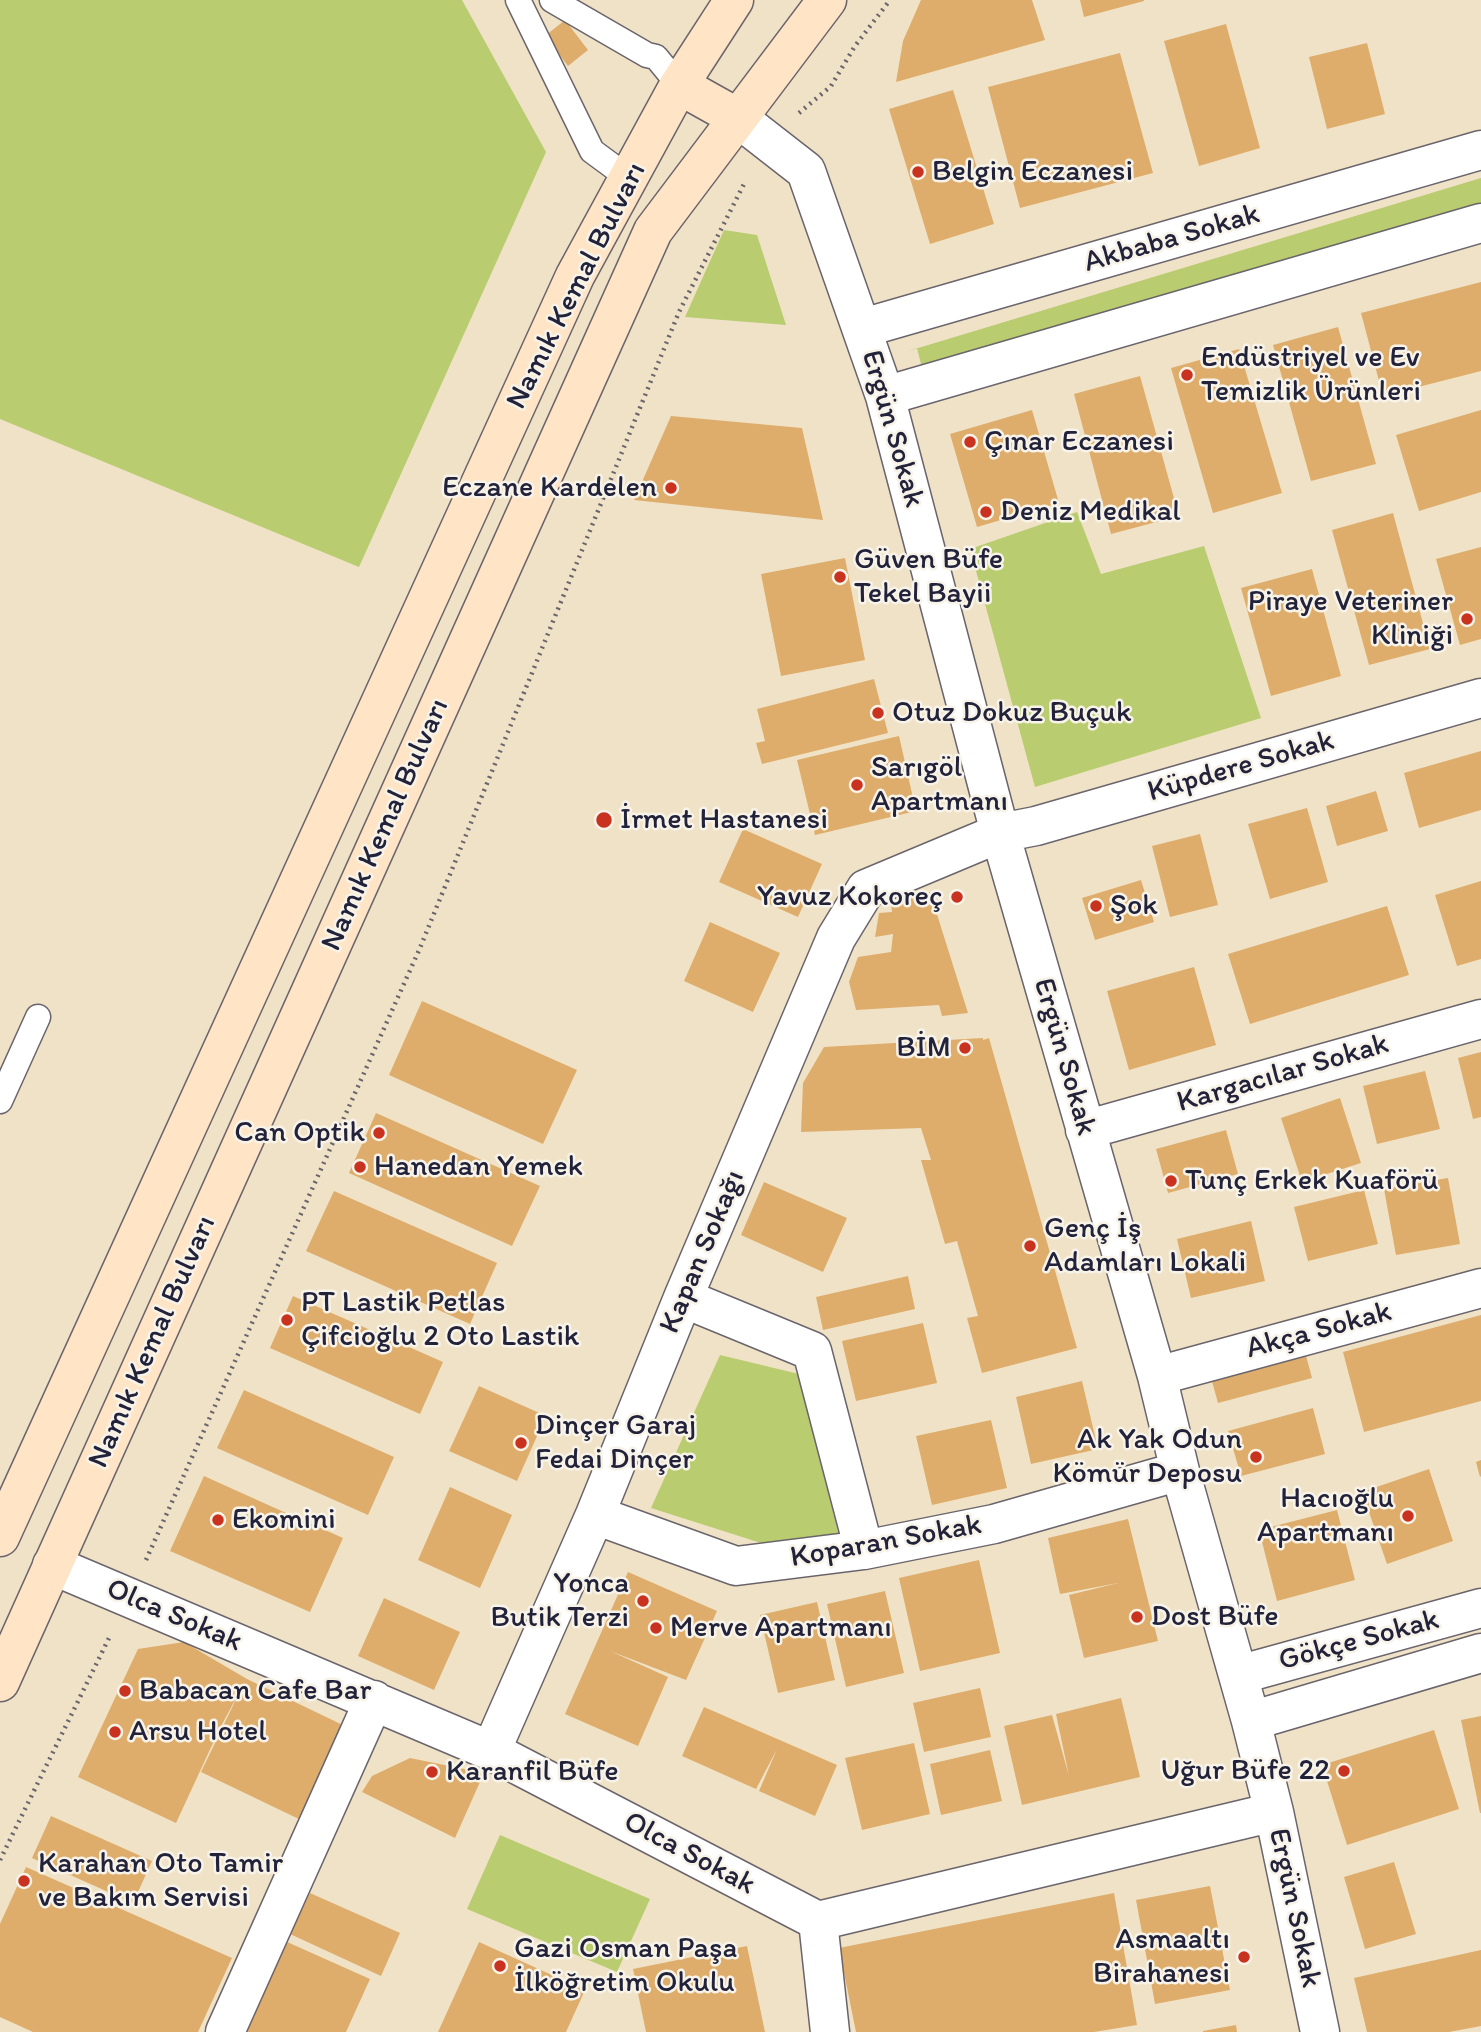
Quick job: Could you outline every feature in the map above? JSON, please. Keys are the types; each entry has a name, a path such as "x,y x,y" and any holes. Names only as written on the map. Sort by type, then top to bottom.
{"main road":[{"name":"Namık Kemal Bulvarı","path":"3,1521 569,289 679,85 734,0"},
{"name":"Namık Kemal Bulvarı","path":"0,1682 653,231 752,129 827,0"},
{"path":"679,85 752,129"}],"street":[{"name":"Ergün Sokak","path":"752,129 806,171 886,396 1000,833 1157,1376 1180,1471 1251,1721 1274,1812 1320,2032"},
{"name":"Akbaba Sokak","path":"863,328 1481,150"},
{"path":"886,396 1481,223"},
{"name":"Küpdere Sokak","path":"1000,833 1036,826 1481,698"},
{"name":"Kapan Sokağı","path":"491,1751 595,1515 683,1298 836,938 866,890 1000,833"},
{"name":"Kargacılar Sokak","path":"1085,1130 1481,1018"},
{"name":"Akça Sokak","path":"1157,1376 1481,1288"},
{"path":"683,1298 812,1351 864,1550"},
{"name":"Koparan Sokak","path":"595,1515 736,1566 864,1550 995,1524 1180,1471"},
{"name":"Olca Sokak","path":"52,1565 491,1751 818,1921"},
{"name":"Gökçe Sokak","path":"1238,1675 1481,1608"},
{"name":"Gökçe Sokak","path":"1251,1721 1481,1653"},
{"path":"225,2032 374,1700"},
{"path":"830,2032 818,1921 1274,1812"}],"lane":[{"path":"518,0 592,151 630,179"},
{"path":"552,0 647,55 656,57 679,85"},
{"path":"0,1101 38,1017"}],"path":[{"path":"0,1860 129,1597 420,948 752,129 831,86 855,46 890,0"}],"green space":[{"path":"0,0 462,0 546,152 359,567 0,419"},
{"path":"1481,178 1481,205 922,368 917,348"},
{"path":"724,230 757,235 786,325 685,317"},
{"path":"1077,512 1101,574 1204,546 1261,718 1035,787 970,549"},
{"path":"720,1355 799,1374 839,1536 761,1543 651,1508"},
{"path":"500,1835 650,1899 617,1972 467,1909"}],"building":[{"path":"921,0 1032,0 1045,40 896,82 903,41"},
{"path":"1080,0 1144,0 1144,1 1084,17"},
{"path":"565,20 588,50 568,66 545,36"},
{"path":"1226,24 1260,148 1199,166 1164,41"},
{"path":"1367,43 1385,114 1327,129 1309,57"},
{"path":"1120,53 1153,173 1020,208 988,87"},
{"path":"953,90 994,224 930,244 889,109"},
{"path":"1481,282 1481,371 1383,396 1361,313"},
{"path":"1338,327 1376,464 1311,481 1273,345"},
{"path":"1239,349 1282,493 1213,513 1171,368"},
{"path":"1140,376 1179,516 1111,534 1074,394"},
{"path":"1032,410 1059,503 977,527 950,434"},
{"path":"1481,410 1481,492 1419,511 1396,435"},
{"path":"671,416 802,428 823,520 634,500"},
{"path":"1393,513 1430,649 1369,665 1332,530"},
{"path":"1481,547 1481,639 1460,645 1436,559"},
{"path":"845,558 865,660 781,676 761,574"},
{"path":"1312,569 1341,676 1271,696 1241,588"},
{"path":"874,679 888,733 762,764 756,743 765,741 757,709"},
{"name":"Sarıgöl Apartmanı","path":"899,736 916,811 815,835 797,760"},
{"path":"1481,751 1481,810 1419,828 1404,773"},
{"path":"1376,791 1388,831 1337,846 1326,806"},
{"path":"1307,808 1328,882 1270,899 1248,824"},
{"path":"743,829 822,864 798,917 719,882"},
{"path":"1200,834 1218,905 1170,917 1152,846"},
{"path":"1141,880 1154,922 1095,940 1082,898"},
{"path":"1481,881 1481,959 1457,966 1435,895"},
{"path":"930,892 968,1013 942,1016 939,1005 856,1010 849,982 858,957 891,952 893,934 875,937 879,913 892,912 891,902"},
{"path":"1387,906 1409,975 1250,1024 1228,954"},
{"path":"710,922 780,953 753,1012 684,981"},
{"path":"1194,967 1216,1045 1129,1070 1107,991"},
{"path":"422,1001 577,1070 543,1144 389,1075"},
{"path":"989,1038 1077,1348 982,1373 967,1318 978,1316 957,1241 945,1244 921,1160 931,1160 921,1128 801,1132 803,1083 824,1047"},
{"path":"1481,1052 1481,1117 1473,1119 1458,1058"},
{"path":"1425,1071 1440,1129 1377,1144 1363,1086"},
{"path":"1340,1098 1361,1163 1302,1182 1281,1118"},
{"path":"376,1113 540,1186 512,1246 349,1173"},
{"path":"1226,1130 1238,1174 1168,1193 1156,1149"},
{"path":"1448,1178 1460,1244 1396,1255 1384,1189"},
{"path":"764,1182 847,1218 823,1272 741,1235"},
{"path":"1364,1190 1378,1244 1308,1261 1294,1207"},
{"path":"334,1191 497,1263 470,1324 306,1251"},
{"path":"1251,1221 1265,1281 1191,1298 1177,1239"},
{"path":"908,1276 915,1309 823,1330 816,1297"},
{"path":"293,1296 443,1362 420,1414 270,1348"},
{"path":"1481,1315 1481,1401 1364,1432 1343,1352"},
{"path":"923,1323 937,1383 856,1401 842,1341"},
{"path":"1304,1348 1312,1378 1218,1403 1210,1374"},
{"path":"1082,1381 1098,1449 1031,1464 1016,1397"},
{"path":"479,1386 546,1416 517,1481 449,1451"},
{"path":"244,1390 394,1457 368,1515 217,1448"},
{"path":"1313,1408 1325,1454 1241,1476 1228,1431"},
{"path":"991,1420 1007,1488 932,1505 916,1436"},
{"path":"1481,1460 1481,1476 1480,1477 1476,1462"},
{"name":"Hacıoğlu Apartmanı","path":"1429,1469 1453,1541 1387,1564 1362,1492"},
{"path":"204,1476 286,1513 278,1531 287,1513 343,1538 310,1612 170,1551"},
{"path":"450,1487 512,1515 480,1588 418,1560"},
{"path":"1337,1510 1355,1580 1277,1601 1259,1530"},
{"path":"1128,1519 1158,1641 1084,1658 1069,1595 1118,1583 1060,1594 1048,1538"},
{"path":"979,1560 1000,1653 920,1671 899,1578"},
{"path":"628,1572 717,1611 686,1680 610,1651 668,1677 638,1746 565,1714"},
{"path":"885,1591 904,1673 846,1687 827,1604"},
{"path":"384,1598 460,1632 434,1690 358,1656"},
{"path":"817,1602 835,1680 778,1693 760,1615"},
{"path":"184,1642 247,1679 349,1728 303,1821 201,1772 240,1691 176,1823 78,1777 138,1649"},
{"path":"980,1688 991,1737 924,1752 913,1703"},
{"path":"1121,1698 1140,1777 1022,1805 1004,1726 1052,1715 1069,1776 1056,1714"},
{"path":"704,1707 837,1765 815,1816 759,1791 777,1749 756,1789 682,1756"},
{"path":"1481,1716 1481,1813 1480,1813 1461,1720"},
{"path":"1434,1730 1459,1809 1347,1845 1322,1765"},
{"path":"914,1743 930,1814 862,1830 845,1758"},
{"path":"990,1750 1002,1801 941,1815 930,1764"},
{"path":"410,1758 484,1773 455,1838 362,1792 372,1776"},
{"path":"51,1816 152,1861 133,1903 32,1858"},
{"path":"1394,1862 1416,1934 1365,1949 1344,1877"},
{"path":"26,1867 232,1958 198,2032 33,2032 0,2017 0,1924"},
{"path":"1210,1886 1230,1990 1155,2004 1136,1900"},
{"path":"310,1893 400,1933 381,1976 290,1934"},
{"path":"1114,1893 1137,2025 1094,2032 856,2032 839,1948"},
{"path":"276,1937 370,1979 346,2032 235,2032"},
{"name":"Gazi Osman Paşa İlköğretim Okulu","path":"479,1942 585,1990 566,2032 438,2032"},
{"path":"747,1946 765,2032 646,2032 633,1969"},
{"path":"1481,1950 1481,2026 1449,2032 1367,2032 1354,1978"},
{"path":"1236,2025 1237,2032 1203,2032 1203,2031"}],"place":[{"name":"Belgin Eczanesi","path":"918,172"},
{"name":"Endüstriyel ve Ev Temizlik Ürünleri","path":"1187,375"},
{"name":"Çınar Eczanesi","path":"970,442"},
{"name":"Eczane Kardelen","path":"671,488"},
{"name":"Deniz Medikal","path":"986,512"},
{"name":"Güven Büfe Tekel Bayii","path":"840,577"},
{"name":"Piraye Veteriner Kliniği","path":"1467,619"},
{"name":"Otuz Dokuz Buçuk","path":"878,713"},
{"name":"Sarıgöl Apartmanı","path":"857,785"},
{"name":"İrmet Hastanesi","path":"604,820"},
{"name":"Yavuz Kokoreç","path":"957,897"},
{"name":"Şok","path":"1096,906"},
{"name":"BİM","path":"965,1048"},
{"name":"Can Optik","path":"379,1133"},
{"name":"Hanedan Yemek","path":"360,1167"},
{"name":"Tunç Erkek Kuaförü","path":"1171,1181"},
{"name":"Genç İş Adamları Lokali","path":"1030,1246"},
{"name":"PT Lastik Petlas Çifcioğlu 2 Oto Lastik","path":"287,1320"},
{"name":"Dinçer Garaj Fedai Dinçer","path":"521,1443"},
{"name":"Ak Yak Odun Kömür Deposu","path":"1256,1457"},
{"name":"Hacıoğlu Apartmanı","path":"1408,1516"},
{"name":"Ekomini","path":"218,1520"},
{"name":"Yonca Butik Terzi","path":"643,1601"},
{"name":"Dost Büfe","path":"1137,1617"},
{"name":"Merve Apartmanı","path":"656,1628"},
{"name":"Babacan Cafe Bar","path":"125,1691"},
{"name":"Arsu Hotel","path":"115,1732"},
{"name":"Uğur Büfe 22","path":"1344,1771"},
{"name":"Karanfil Büfe","path":"432,1772"},
{"name":"Karahan Oto Tamir ve Bakım Servisi","path":"24,1881"},
{"name":"Asmaaltı Birahanesi","path":"1244,1957"},
{"name":"Gazi Osman Paşa İlköğretim Okulu","path":"500,1966"}]}
